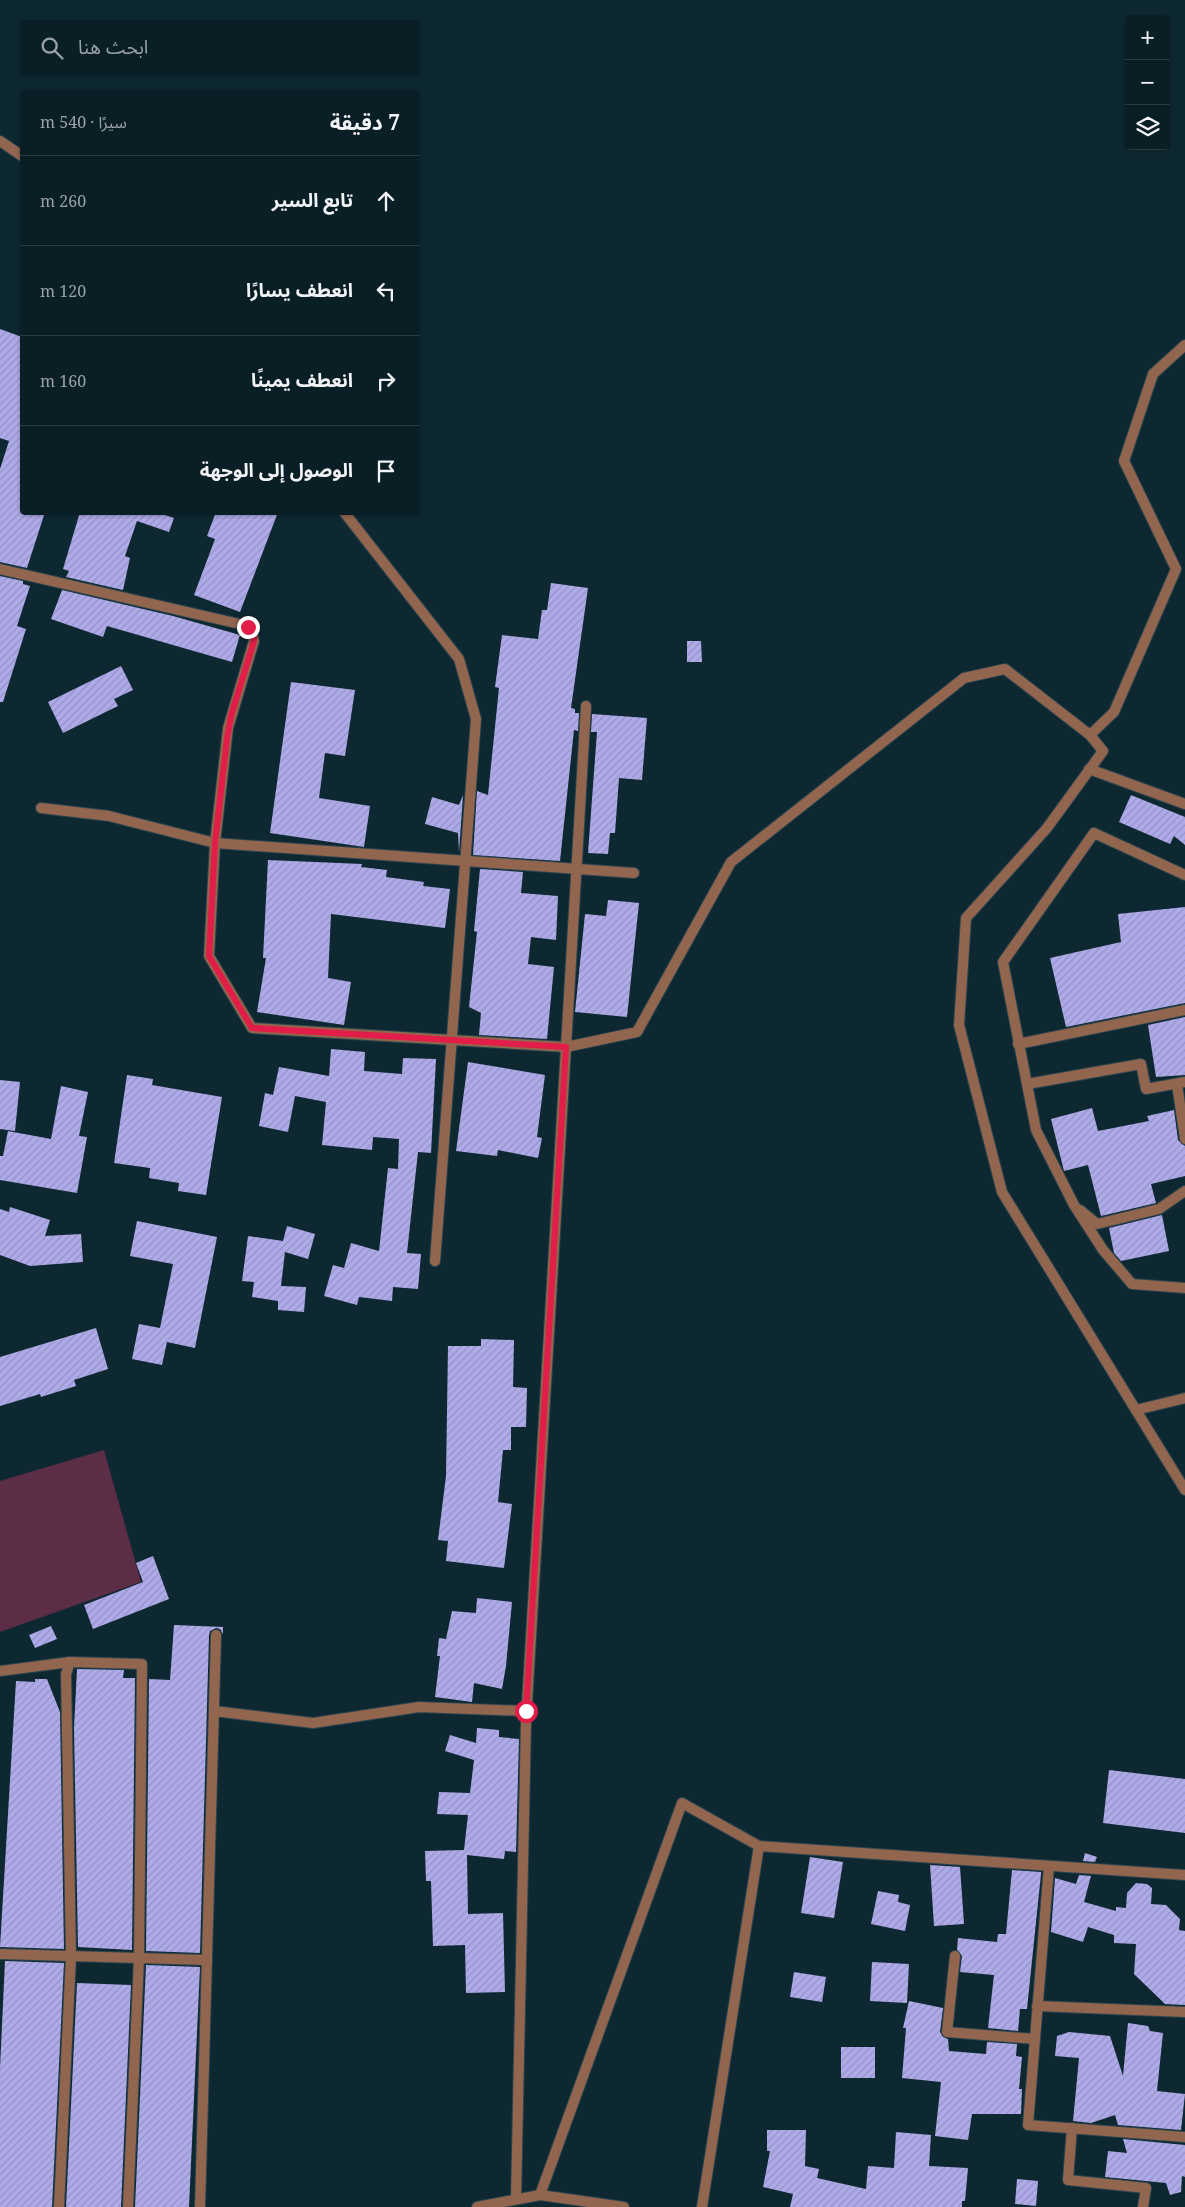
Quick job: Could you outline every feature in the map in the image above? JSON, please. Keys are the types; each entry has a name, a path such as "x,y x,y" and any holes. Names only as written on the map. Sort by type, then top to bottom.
{"street":[{"path":"0,141 20,155"},
{"path":"1090,735 1114,712 1176,569 1124,461 1152,374 1185,345"},
{"path":"346,515 459,659 476,719 434,1261"},
{"path":"0,569 244,625 251,630 254,641 228,728 215,843 209,956 252,1028 566,1047 637,1032 731,862 964,678 1005,669 1090,735 1103,751 1047,828 966,918 959,1025 1002,1192 1185,1490"},
{"path":"516,2200 526,1711 586,706"},
{"path":"1089,769 1185,804"},
{"path":"41,808 109,816 215,843 634,873"},
{"path":"1185,875 1094,833 1003,962 1036,1130 1074,1205 1103,1250 1132,1284 1185,1288"},
{"path":"1018,1044 1185,1010"},
{"path":"1027,1084 1141,1064 1146,1089 1181,1083 1185,1139"},
{"path":"1074,1205 1097,1224 1159,1209 1185,1191"},
{"path":"1136,1410 1185,1398"},
{"path":"200,2207 216,1636"},
{"path":"60,2207 71,1956 66,1674 70,1662"},
{"path":"0,1671 70,1662 142,1664 139,1958 128,2207"},
{"path":"214,1711 313,1723 419,1707 526,1711"},
{"path":"540,2195 682,1803 759,1846 1185,1875"},
{"path":"702,2207 759,1846"},
{"path":"1049,1866 1028,2125 1185,2137"},
{"path":"0,1954 207,1960"},
{"path":"955,1956 947,2032 1035,2039"},
{"path":"1037,2006 1185,2012"},
{"path":"1072,2128 1068,2180 1146,2188 1143,2207"},
{"path":"478,2207 540,2195 624,2207"}],"shaded area":[{"path":"104,1450 141,1582 0,1632 0,1481"}],"building":[{"path":"0,329 20,336 20,515 44,515 27,568 0,562 0,469 9,441 0,438"},
{"path":"79,515 165,515 174,518 169,532 137,521 125,556 130,558 123,590 66,577 69,571 63,569"},
{"path":"215,515 277,515 240,612 194,595 215,539 207,536"},
{"path":"0,576 23,581 23,584 30,586 17,626 26,629 3,702 0,702"},
{"path":"551,583 588,588 571,708 575,709 575,713 579,713 578,731 574,730 560,861 473,855 477,791 488,795 499,688 495,687 502,635 538,639 542,610 547,610"},
{"path":"62,590 173,616 240,635 232,662 107,626 103,637 51,619"},
{"path":"687,641 701,641 702,662 687,662"},
{"path":"121,666 133,690 114,699 118,706 63,733 48,702"},
{"path":"291,682 355,690 345,756 325,753 319,798 370,806 364,847 270,833"},
{"path":"592,714 647,718 642,780 619,778 615,833 610,833 608,854 588,853 597,732 591,732"},
{"path":"463,795 459,852 458,833 425,824 432,797 459,805"},
{"path":"1131,795 1185,817 1185,845 1174,836 1170,844 1119,822"},
{"path":"268,860 362,864 361,867 387,870 386,877 424,882 423,886 450,889 445,928 331,914 328,978 351,982 344,1025 257,1012 266,958 263,958"},
{"path":"480,869 523,872 521,893 558,896 556,940 531,937 528,964 554,967 547,1039 479,1035 481,1013 469,1007 477,932 474,931"},
{"path":"608,900 639,903 627,1017 575,1012 585,914 606,916"},
{"path":"1185,907 1185,1003 1066,1027 1050,958 1121,942 1118,914"},
{"path":"1185,1017 1185,1075 1156,1077 1148,1025"},
{"path":"331,1049 365,1052 364,1071 402,1074 403,1058 436,1059 431,1153 418,1152 407,1253 421,1254 418,1289 393,1287 392,1301 359,1297 357,1305 324,1296 333,1265 344,1268 351,1243 379,1251 388,1168 398,1169 399,1139 373,1137 372,1150 322,1145 326,1102 295,1096 288,1132 259,1126 265,1093 273,1095 279,1067 329,1076"},
{"path":"468,1062 545,1075 537,1137 542,1138 538,1158 498,1150 497,1156 456,1151"},
{"path":"127,1075 153,1079 152,1085 222,1097 206,1195 178,1191 179,1183 149,1178 150,1168 114,1163"},
{"path":"0,1080 20,1082 15,1131 0,1129"},
{"path":"61,1086 88,1092 79,1136 87,1137 77,1193 0,1180 0,1156 3,1156 8,1131 51,1139"},
{"path":"1092,1108 1098,1131 1149,1121 1147,1116 1174,1110 1178,1140 1185,1146 1185,1176 1151,1184 1156,1203 1101,1216 1088,1165 1064,1171 1051,1119"},
{"path":"10,1207 50,1220 45,1236 81,1234 83,1262 30,1266 0,1255 0,1209 9,1212"},
{"path":"1162,1215 1169,1251 1121,1261 1114,1253 1109,1228"},
{"path":"137,1221 217,1237 195,1348 167,1342 162,1365 132,1359 139,1324 160,1328 173,1264 130,1256"},
{"path":"287,1226 315,1234 308,1259 285,1252 281,1286 306,1287 304,1312 278,1310 278,1301 252,1297 254,1282 242,1281 248,1236 283,1241"},
{"path":"96,1328 108,1369 74,1380 76,1386 41,1397 40,1394 0,1406 0,1357"},
{"path":"481,1339 514,1340 513,1387 527,1388 526,1427 511,1427 511,1450 503,1450 498,1502 512,1504 504,1568 446,1561 448,1541 438,1540 446,1476 448,1346 481,1346"},
{"path":"153,1556 169,1599 93,1629 84,1605 143,1582 136,1563"},
{"path":"477,1598 512,1602 502,1689 474,1683 472,1702 435,1697 440,1656 437,1656 439,1638 446,1639 452,1611 476,1613"},
{"path":"174,1625 223,1627 223,1634 220,1629 216,1628 210,1631 209,1635 200,1953 146,1951 149,1679 170,1680"},
{"path":"51,1626 57,1639 35,1648 29,1635"},
{"path":"77,1669 124,1670 123,1678 135,1678 132,1950 78,1947 74,1728"},
{"path":"35,1679 47,1679 60,1712 64,1949 0,1947 16,1681 35,1682"},
{"path":"477,1728 499,1730 499,1737 519,1739 516,1852 505,1851 504,1859 467,1855 468,1914 503,1913 505,1992 466,1993 465,1945 433,1946 431,1881 426,1881 425,1851 464,1850 468,1815 437,1814 439,1792 470,1793 474,1760 445,1751 450,1735 476,1743"},
{"path":"1109,1770 1185,1779 1185,1833 1103,1823"},
{"path":"1085,1853 1097,1857 1095,1862 1083,1861"},
{"path":"810,1857 843,1862 834,1918 801,1913"},
{"path":"930,1865 960,1867 964,1924 934,1926"},
{"path":"1012,1870 1041,1872 1027,2009 1020,2009 1018,2031 988,2028 994,1975 960,1972 962,1956 957,1950 958,1938 997,1942 998,1934 1006,1934"},
{"path":"1079,1875 1091,1876 1084,1902 1116,1911 1116,1907 1126,1908 1127,1893 1136,1883 1147,1884 1152,1888 1151,1904 1166,1905 1180,1919 1179,1930 1185,1931 1185,2005 1165,2004 1134,1974 1136,1944 1114,1943 1114,1935 1088,1927 1083,1942 1051,1932 1055,1878 1076,1884"},
{"path":"878,1891 899,1895 898,1902 910,1905 905,1931 871,1924"},
{"path":"5,1961 64,1963 52,2207 0,2207 0,2068"},
{"path":"872,1962 909,1964 907,2003 870,2001"},
{"path":"146,1965 200,1967 189,2207 135,2207"},
{"path":"794,1972 826,1977 822,2002 790,1997"},
{"path":"77,1983 131,1985 121,2207 66,2207"},
{"path":"909,2001 943,2008 940,2032 943,2037 948,2039 949,2051 986,2054 987,2042 1017,2044 1016,2056 1022,2057 1019,2089 1022,2089 1021,2114 972,2114 968,2140 935,2136 941,2082 902,2078 906,2028 903,2028"},
{"path":"1128,2023 1148,2026 1150,2031 1163,2033 1157,2091 1185,2094 1181,2130 1118,2125 1115,2115 1091,2123 1073,2121 1079,2058 1055,2056 1057,2036 1069,2032 1110,2036 1123,2076"},
{"path":"841,2047 875,2047 875,2078 841,2078"},
{"path":"767,2130 806,2130 805,2166 819,2169 817,2178 866,2189 868,2166 894,2168 896,2132 931,2135 929,2166 968,2168 965,2201 962,2201 962,2207 790,2207 793,2194 763,2187 770,2151 767,2151"},
{"path":"1123,2139 1185,2145 1185,2177 1182,2176 1181,2192 1170,2195 1166,2183 1105,2177 1108,2151 1127,2153"},
{"path":"1017,2179 1038,2181 1036,2206 1015,2204"}],"route":[{"path":"248,627 254,635 254,641 228,728 215,843 209,956 252,1028 566,1047 526,1711"}]}
